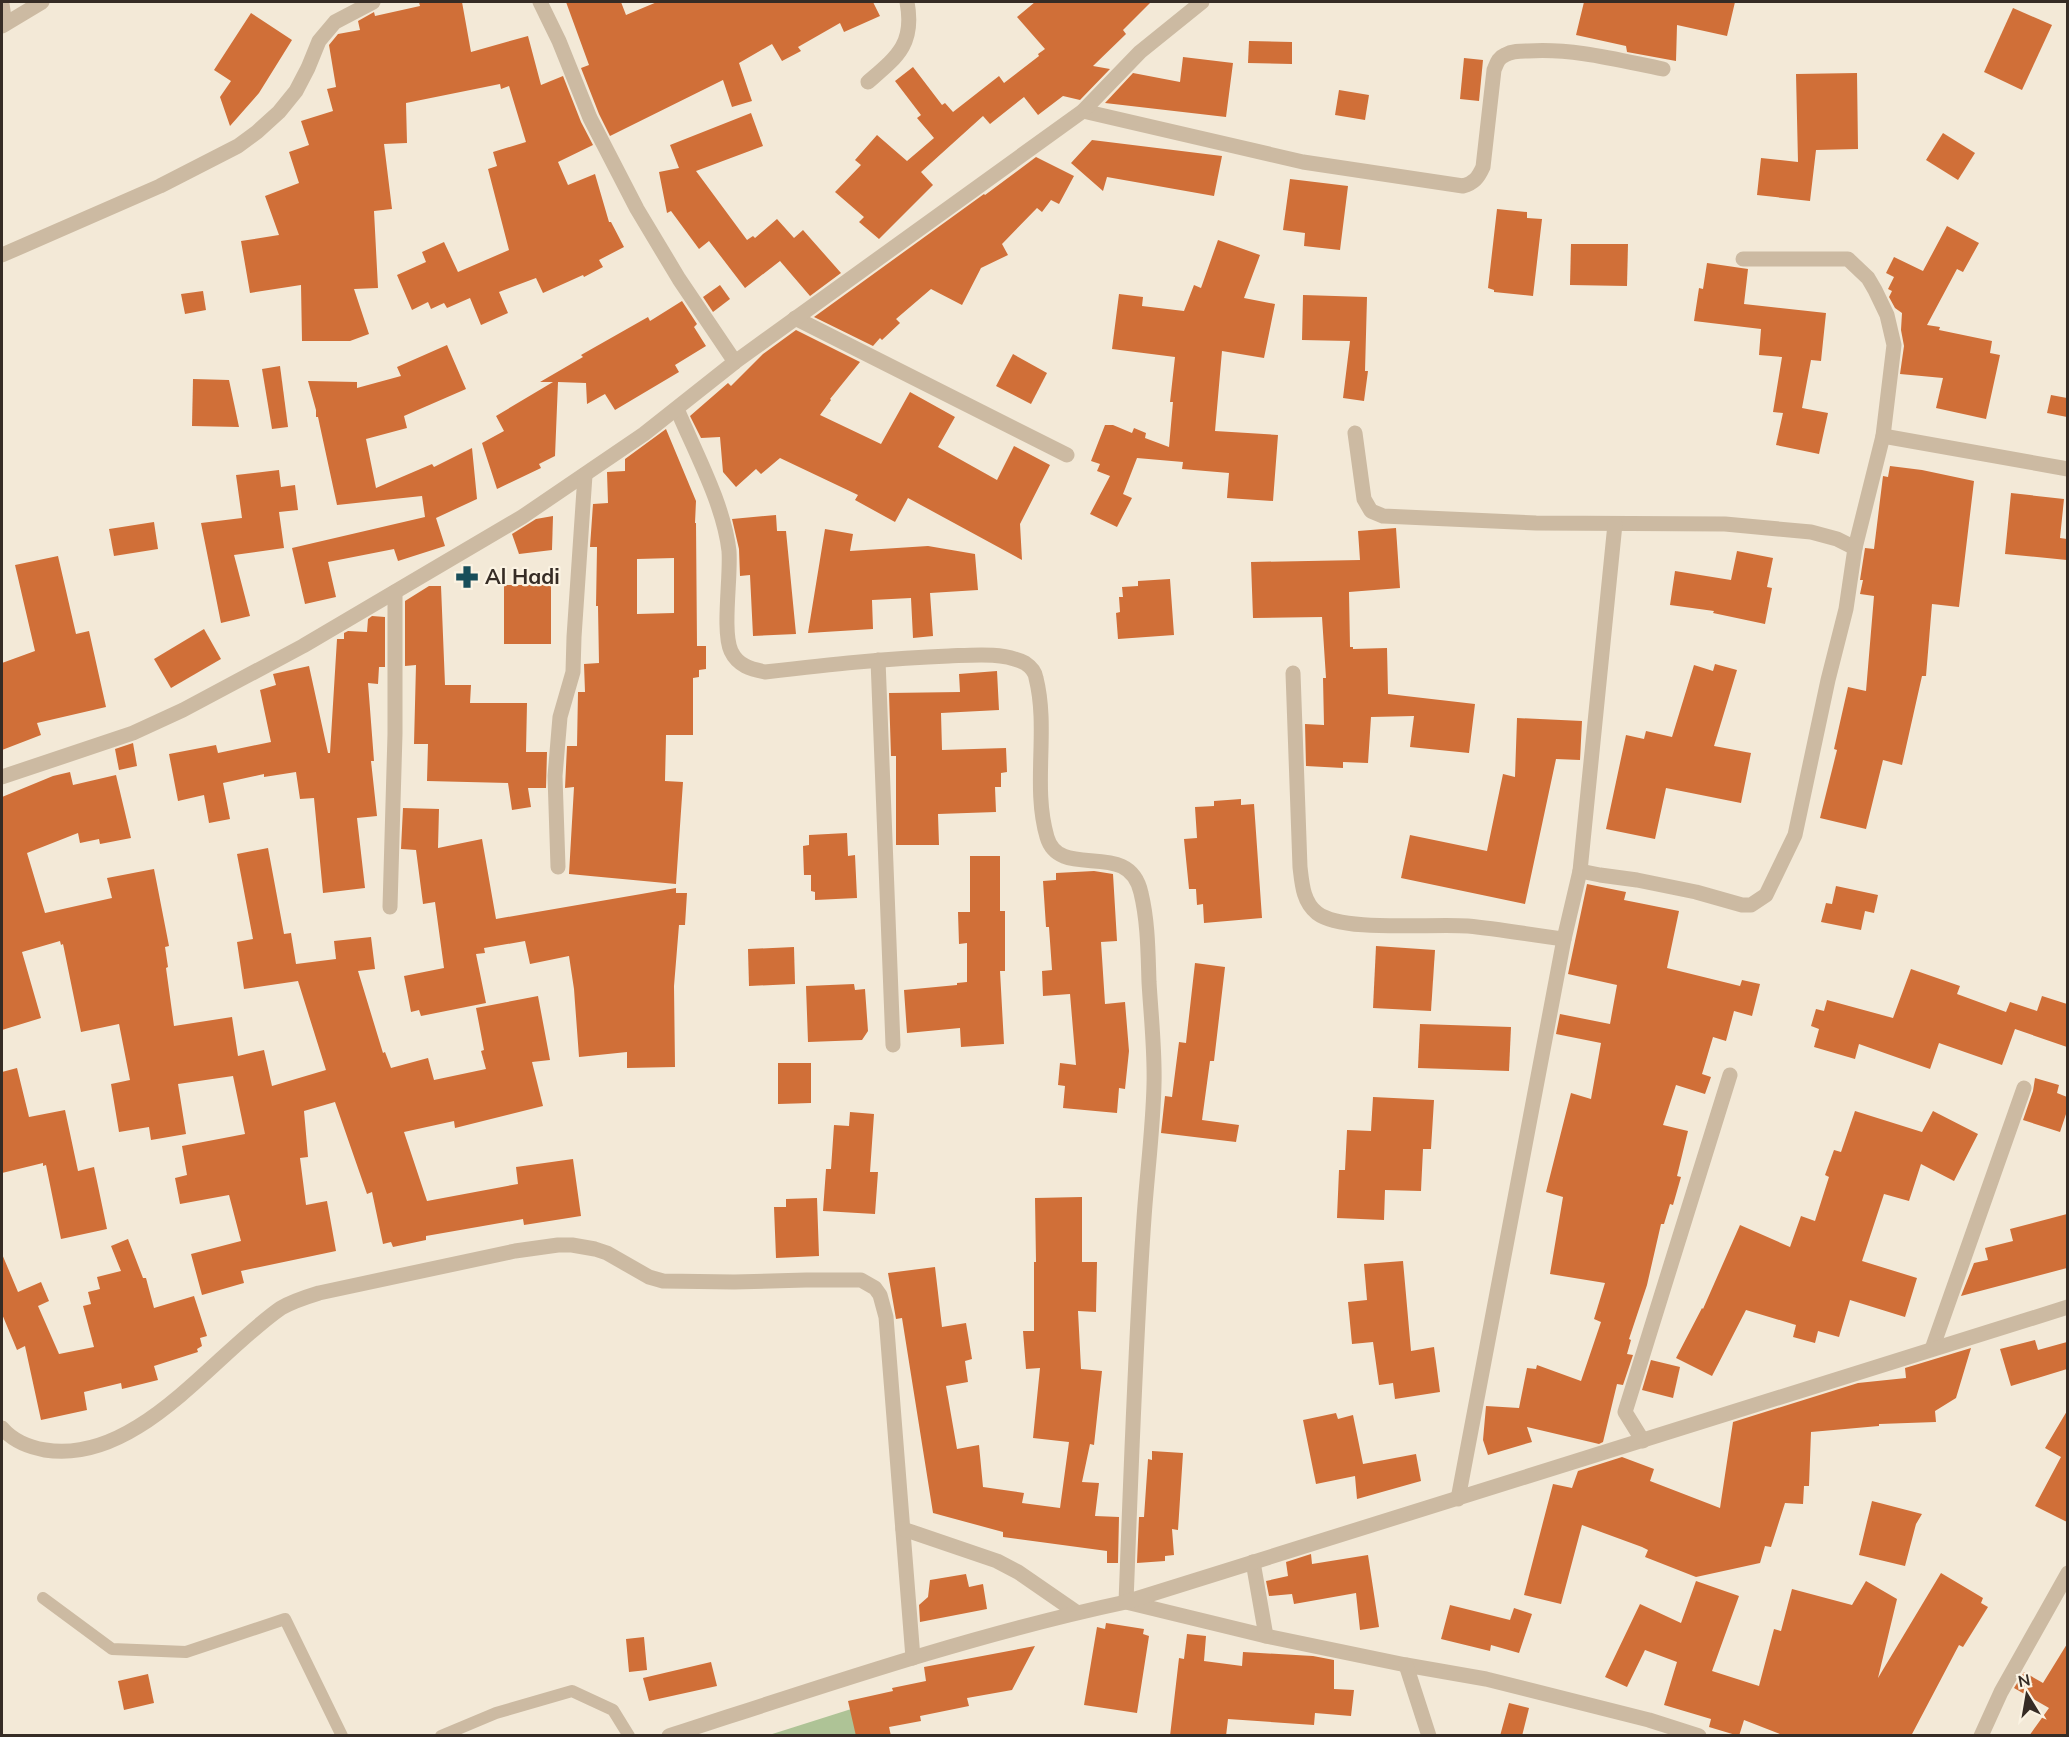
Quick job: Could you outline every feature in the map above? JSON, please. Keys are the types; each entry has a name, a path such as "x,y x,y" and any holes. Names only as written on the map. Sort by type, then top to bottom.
{"street":[{"path":"2,4 3,25 42,2"},
{"path":"2,255 160,186 238,146 265,125 296,91 309,68 319,41 335,22 373,2"},
{"path":"540,2 559,41 590,118 637,209 735,362"},
{"path":"868,82 892,61 907,40 909,24 907,2"},
{"path":"2,777 133,733 183,710 303,646 522,517 677,409 735,362 1083,111 1140,52 1202,2"},
{"path":"1083,111 1303,162 1463,186 1472,183 1479,176 1483,167 1494,70 1498,60 1504,55 1513,52 1536,51 1576,52 1663,69"},
{"path":"1580,871 1637,879 1742,905 1751,904 1766,895 1795,835 1828,680 1846,609 1855,549 1883,436 1894,345 1887,315 1868,278 1848,260 1743,259"},
{"path":"795,318 1066,455"},
{"path":"677,409 726,531 730,582 728,636 731,651 738,661 748,668 765,672 878,660 984,655 1017,660 1031,667 1036,677 1040,710 1041,800 1047,838 1052,848 1065,858 1126,867 1133,872 1142,894 1149,967 1154,1082 1144,1220 1126,1602"},
{"path":"1355,433 1364,499 1371,511 1383,516 1536,523 1725,524 1811,532 1837,538 1855,549"},
{"path":"1883,436 2067,469"},
{"path":"558,867 555,776 560,717 573,672 585,474"},
{"path":"1458,1499 1564,939 1580,871 1616,524"},
{"path":"390,907 395,734 395,592"},
{"path":"878,660 893,1045"},
{"path":"1293,673 1300,867 1304,896 1316,913 1329,920 1352,924 1467,926 1564,939"},
{"path":"1643,1441 1624,1412 1730,1075"},
{"path":"1932,1349 2024,1088"},
{"path":"2,1428 17,1441 34,1448 54,1452 97,1446 133,1430 163,1409 264,1321 300,1299 514,1251 558,1245 585,1246 620,1259 649,1277 663,1281 854,1280 868,1283 880,1296 886,1317 913,1658"},
{"path":"669,1736 913,1658 1076,1612 1126,1602 2067,1307"},
{"path":"903,1528 974,1552 1007,1566 1076,1612"},
{"path":"1253,1562 1266,1636"},
{"path":"1981,1736 2001,1692 2067,1573"},
{"path":"1126,1602 1266,1636 1486,1679 1649,1720 1699,1736"},
{"path":"1406,1665 1429,1736"}],"lane":[{"path":"43,1598 112,1649 186,1652 285,1619 342,1736"},
{"path":"441,1736 496,1713 572,1691 613,1710 629,1736"}],"green space":[{"path":"867,1704 881,1736 766,1736"}],"building":[{"path":"419,2 462,2 471,52 528,36 541,85 563,76 581,122 593,145 558,162 568,185 595,174 609,222 624,247 599,260 603,267 543,293 536,278 499,292 508,313 481,325 470,298 447,308 444,303 431,309 428,302 412,310 397,275 426,262 422,252 444,242 458,272 509,250 488,169 497,166 493,152 526,142 509,86 501,89 500,84 406,103 407,143 384,144 392,209 374,211 378,288 354,289 369,334 350,341 302,341 301,285 250,293 241,241 279,235 265,196 299,183 289,152 309,145 301,121 333,111 327,89 336,87 329,45 338,34 360,30 358,21 374,12 375,16 420,6"},
{"path":"566,2 621,2 626,15 657,2 873,2 880,16 844,32 840,23 798,47 801,51 782,61 772,44 739,63 752,101 732,107 723,80 610,136 581,68 589,65"},
{"path":"1035,2 1151,2 1123,30 1126,34 1093,66 1110,69 1080,100 1063,96 1038,115 1024,97 990,124 983,116 921,172 933,185 879,239 859,222 864,217 835,192 861,165 855,160 877,135 907,161 934,138 917,118 921,115 895,81 913,67 942,105 945,103 953,112 999,76 1004,83 1045,49 1017,17"},
{"path":"1584,2 1735,2 1727,36 1677,25 1676,61 1627,52 1626,46 1576,35"},
{"path":"2013,8 2052,25 2022,90 1984,72"},
{"path":"251,13 292,40 259,93 230,126 220,97 231,81 214,70"},
{"path":"1249,41 1292,42 1292,64 1248,63"},
{"path":"1183,57 1233,63 1226,117 1105,103 1133,73 1180,82"},
{"path":"1464,58 1483,60 1479,101 1460,99"},
{"path":"1857,73 1858,149 1816,150 1810,201 1757,195 1761,158 1798,162 1796,74"},
{"path":"1339,90 1369,95 1365,120 1335,115"},
{"path":"751,113 763,146 696,171 747,240 753,236 755,238 777,219 794,238 803,230 841,273 810,296 780,261 745,288 709,241 699,249 671,211 667,213 659,172 679,168 670,145"},
{"path":"1943,133 1975,153 1958,180 1926,160"},
{"path":"1092,140 1222,156 1214,196 1107,177 1103,191 1071,163"},
{"path":"1036,157 1074,176 1059,204 1051,200 1042,212 1037,208 1002,244 1008,255 981,268 962,305 931,289 896,319 900,323 873,346 814,317 985,195"},
{"path":"1290,179 1348,186 1340,250 1304,246 1305,233 1283,230"},
{"path":"1497,209 1527,212 1527,218 1542,219 1533,296 1494,292 1488,288"},
{"path":"1947,226 1979,243 1963,272 1957,269 1927,325 1940,327 1939,330 1992,341 1990,353 2000,355 1986,419 1936,408 1943,378 1900,374 1904,346 1901,330 1902,313 1895,308 1889,297 1892,291 1888,289 1894,277 1886,273 1894,257 1923,271"},
{"path":"1218,240 1260,255 1244,298 1275,304 1264,358 1222,351 1215,431 1278,435 1273,501 1227,498 1229,473 1182,469 1183,462 1137,458 1123,494 1132,498 1117,527 1090,514 1110,476 1097,471 1100,464 1091,461 1105,425 1113,425 1132,433 1134,428 1146,433 1145,438 1169,447 1173,402 1170,402 1175,357 1112,349 1119,294 1143,297 1142,306 1184,311 1194,285 1201,288"},
{"path":"1571,244 1628,244 1627,286 1570,285"},
{"path":"1707,263 1748,269 1744,304 1826,313 1821,361 1811,360 1802,408 1828,413 1819,454 1776,445 1783,413 1773,412 1782,357 1759,355 1761,329 1694,321 1699,288 1703,289"},
{"path":"720,285 730,299 713,312 703,297"},
{"path":"203,291 206,310 185,314 181,294"},
{"path":"1303,295 1367,297 1365,371 1368,371 1364,401 1343,398 1350,341 1302,340"},
{"path":"682,301 697,324 694,327 706,346 675,365 679,372 615,410 605,394 587,404 586,383 558,382 555,456 539,464 541,468 497,489 482,443 504,431 496,416 553,382 540,382 583,357 581,355 648,317 650,321"},
{"path":"796,330 860,362 820,415 881,444 910,392 955,417 938,447 997,480 1014,446 1050,465 1020,524 1022,560 908,498 895,522 855,500 858,495 780,458 761,474 756,469 736,487 723,472 720,437 701,438 690,416 728,383 731,386 763,354"},
{"path":"447,345 466,389 404,416 407,428 366,439 376,488 432,464 434,467 472,448 477,499 436,518 445,546 398,561 394,549 328,562 336,597 305,604 292,548 425,517 422,496 337,505 308,381 357,382 357,388 401,376 397,367"},
{"path":"1013,354 1047,373 1031,404 996,386"},
{"path":"280,366 288,427 272,429 262,369"},
{"path":"193,379 229,380 239,427 192,426"},
{"path":"2051,395 2067,398 2067,417 2047,413"},
{"path":"666,429 696,501 697,646 706,646 706,669 699,670 699,677 693,678 693,735 666,735 665,781 683,782 676,884 569,874 574,787 565,788 567,746 577,746 578,692 585,692 584,664 599,663 598,606 596,606 597,547 590,547 593,504 608,503 607,472 625,471 625,459","holes":["674,558 674,613 637,614 637,559"]},
{"path":"1890,466 1974,481 1959,607 1932,604 1926,676 1922,676 1902,765 1883,760 1866,829 1820,818 1837,750 1834,749 1848,687 1866,691 1874,596 1860,594 1863,580 1860,580 1865,548 1874,549 1883,476 1888,477"},
{"path":"279,470 281,487 295,485 298,510 279,512 284,548 234,555 250,616 221,623 201,523 242,518 236,475"},
{"path":"2011,493 2064,499 2060,538 2067,539 2067,560 2005,554"},
{"path":"776,515 777,531 786,531 796,634 753,636 750,575 740,576 739,549 732,519"},
{"path":"553,516 552,550 519,554 512,534 536,519"},
{"path":"154,522 158,549 114,556 109,529"},
{"path":"1396,528 1400,588 1349,592 1350,647 1353,649 1387,648 1388,694 1475,704 1469,753 1410,747 1414,716 1371,717 1368,763 1343,762 1343,768 1306,766 1305,724 1324,725 1323,678 1326,678 1322,617 1253,618 1251,562 1360,560 1358,531"},
{"path":"825,529 853,534 850,551 928,546 975,554 978,590 930,593 933,636 913,638 911,598 872,600 873,629 808,633"},
{"path":"1737,551 1773,558 1767,587 1772,588 1765,624 1713,613 1714,611 1670,605 1675,571 1731,580"},
{"path":"58,556 76,634 89,631 106,707 37,723 41,735 2,750 2,663 35,651 15,565"},
{"path":"1170,579 1174,635 1118,639 1116,613 1120,612 1119,597 1123,597 1122,587 1138,586 1138,581"},
{"path":"504,585 551,585 551,644 504,644"},
{"path":"429,586 441,586 445,685 471,685 470,703 527,703 526,752 547,752 546,788 528,788 531,807 512,810 508,783 427,781 428,744 414,744 416,665 405,666 405,601"},
{"path":"372,616 385,617 385,667 379,667 378,684 368,683 374,761 371,761 377,816 357,818 365,888 323,893 314,798 300,799 296,772 264,777 264,774 223,783 230,819 209,823 204,795 178,801 169,754 216,745 218,753 271,742 260,690 276,685 273,674 309,666 328,753 330,753 337,639 344,639 344,633 348,631 367,632 368,619"},
{"path":"204,629 221,659 171,688 154,659"},
{"path":"1715,664 1737,670 1714,746 1751,753 1741,803 1666,788 1655,839 1606,829 1626,735 1644,739 1646,731 1672,737 1694,665 1713,671"},
{"path":"997,671 999,710 941,713 942,750 1006,748 1007,772 1001,773 1001,787 995,787 996,812 938,814 939,845 896,845 896,756 891,756 889,693 960,692 959,674"},
{"path":"1517,718 1582,721 1580,760 1556,759 1525,904 1401,878 1410,835 1487,851 1503,774 1515,777"},
{"path":"133,743 137,766 119,770 115,749"},
{"path":"70,772 73,785 116,775 131,838 100,844 99,839 80,843 78,833 27,853 45,913 112,898 107,878 154,869 169,946 165,947 168,967 166,968 174,1026 232,1017 238,1056 264,1050 272,1086 326,1070 298,981 244,989 237,942 253,939 237,854 268,848 284,934 291,933 296,964 336,959 334,941 371,937 375,969 358,971 383,1053 385,1052 391,1068 428,1058 434,1080 486,1069 481,1051 484,1050 476,1008 538,996 550,1060 532,1062 543,1106 455,1128 454,1121 404,1132 427,1201 518,1184 516,1167 573,1159 581,1216 524,1225 523,1219 426,1236 426,1240 393,1247 391,1242 383,1244 372,1192 367,1194 335,1102 304,1111 308,1157 300,1158 306,1205 327,1201 336,1251 241,1271 244,1283 202,1295 191,1254 241,1241 229,1195 180,1204 175,1178 187,1175 182,1146 245,1134 233,1076 178,1084 186,1134 151,1140 149,1127 119,1132 111,1084 130,1080 119,1024 81,1032 63,944 61,945 60,941 22,952 41,1018 2,1030 2,797 53,776"},
{"path":"1241,799 1241,805 1254,804 1262,918 1204,923 1203,904 1197,905 1196,889 1189,889 1184,839 1197,838 1195,807 1214,806 1214,801"},
{"path":"403,808 439,809 438,848 482,839 496,919 676,888 676,893 687,893 685,925 679,925 674,986 675,1067 627,1068 627,1052 579,1057 569,956 530,964 525,941 484,948 485,953 476,954 486,1003 421,1016 419,1010 411,1012 404,976 444,968 435,902 423,904 416,850 401,849"},
{"path":"847,833 848,856 855,855 857,898 815,900 815,892 811,891 811,875 804,875 803,846 809,845 809,835"},
{"path":"970,856 1000,856 1000,911 1005,911 1005,971 1000,971 1004,1044 961,1047 960,1028 907,1033 904,990 967,982 967,943 959,944 958,912 970,912"},
{"path":"1094,871 1113,874 1117,941 1101,942 1105,1004 1125,1002 1129,1051 1125,1089 1119,1088 1117,1113 1063,1108 1065,1086 1058,1085 1060,1063 1076,1065 1070,994 1043,996 1042,971 1052,970 1043,881 1056,880 1056,873"},
{"path":"1587,884 1626,892 1624,900 1679,911 1667,968 1740,986 1742,980 1760,984 1752,1016 1734,1011 1726,1041 1713,1037 1702,1074 1711,1077 1705,1094 1676,1085 1663,1125 1688,1131 1677,1176 1681,1177 1673,1205 1670,1204 1664,1224 1661,1224 1647,1285 1629,1339 1631,1340 1627,1354 1633,1355 1623,1385 1617,1384 1603,1442 1599,1444 1527,1427 1532,1442 1488,1455 1483,1440 1486,1406 1519,1408 1527,1368 1536,1369 1537,1365 1581,1381 1601,1322 1594,1319 1605,1283 1550,1274 1563,1197 1546,1192 1571,1093 1591,1099 1601,1043 1556,1034 1560,1014 1610,1024 1617,985 1568,974"},
{"path":"1836,886 1878,895 1874,913 1865,911 1861,930 1821,922 1826,903 1832,904"},
{"path":"1376,946 1435,950 1431,1011 1373,1008"},
{"path":"794,947 795,984 749,986 748,949"},
{"path":"1195,963 1225,967 1214,1061 1210,1061 1202,1120 1239,1125 1236,1142 1161,1133 1165,1096 1172,1097 1179,1042 1186,1043"},
{"path":"1911,969 1960,986 1957,994 2006,1012 2010,1002 2037,1011 2042,996 2067,1004 2067,1047 2015,1029 2002,1065 1939,1043 1930,1069 1859,1044 1855,1059 1814,1047 1819,1029 1811,1026 1816,1009 1824,1011 1827,1000 1893,1018"},
{"path":"854,984 855,990 865,989 868,1031 862,1040 808,1042 806,986"},
{"path":"1420,1024 1511,1027 1509,1071 1418,1068"},
{"path":"778,1063 811,1063 811,1103 778,1104"},
{"path":"17,1068 29,1117 65,1110 78,1171 94,1167 107,1229 61,1239 46,1165 43,1166 43,1163 2,1173 2,1072"},
{"path":"2035,1078 2059,1085 2057,1093 2067,1097 2067,1111 2060,1132 2023,1120"},
{"path":"1373,1097 1434,1100 1431,1149 1423,1149 1421,1191 1385,1190 1384,1220 1337,1218 1339,1170 1345,1170 1347,1130 1371,1131"},
{"path":"1855,1111 1922,1132 1933,1111 1978,1134 1954,1181 1921,1164 1909,1201 1884,1194 1862,1261 1917,1278 1905,1317 1850,1300 1839,1337 1818,1331 1815,1343 1793,1337 1796,1325 1746,1310 1712,1376 1676,1358 1703,1309 1740,1225 1790,1247 1801,1216 1815,1221 1829,1177 1825,1175 1834,1150 1841,1152"},
{"path":"850,1112 874,1114 870,1172 878,1172 875,1214 823,1211 826,1169 831,1169 834,1125 849,1126"},
{"path":"1082,1197 1082,1262 1097,1262 1096,1312 1078,1311 1081,1369 1102,1371 1094,1445 1090,1444 1082,1482 1099,1483 1095,1516 1119,1517 1118,1563 1107,1563 1107,1551 1003,1537 1003,1532 933,1513 902,1318 896,1319 888,1273 935,1267 942,1327 966,1323 972,1359 965,1361 968,1382 946,1386 957,1449 979,1445 983,1487 1024,1493 1022,1503 1060,1508 1069,1442 1033,1438 1040,1368 1026,1369 1023,1331 1034,1331 1035,1198"},
{"path":"817,1198 819,1256 776,1258 774,1207 786,1207 786,1199"},
{"path":"2067,1214 2067,1268 1961,1296 1974,1263 1988,1260 1985,1248 2013,1241 2010,1229"},
{"path":"128,1239 143,1278 146,1278 154,1308 194,1296 207,1336 200,1338 202,1346 197,1349 198,1352 154,1366 158,1380 122,1389 121,1383 84,1392 87,1410 41,1420 25,1346 17,1350 2,1314 2,1254 18,1292 41,1282 49,1301 38,1306 59,1354 94,1347 83,1306 91,1304 88,1292 100,1289 97,1277 121,1271 111,1246"},
{"path":"1403,1261 1411,1351 1434,1347 1440,1392 1395,1399 1393,1383 1379,1385 1373,1342 1352,1344 1348,1302 1367,1300 1364,1264"},
{"path":"2035,1340 2038,1350 2067,1342 2067,1369 2011,1386 2000,1349"},
{"path":"1971,1348 1956,1398 1935,1411 1936,1422 1879,1424 1879,1426 1811,1432 1809,1486 1804,1486 1803,1504 1785,1503 1771,1547 1765,1546 1760,1563 1696,1577 1645,1557 1648,1550 1642,1547 1582,1525 1561,1604 1524,1595 1553,1484 1572,1488 1578,1471 1622,1457 1654,1469 1650,1481 1720,1508 1733,1422 1858,1383 1906,1378 1905,1368"},
{"path":"1651,1360 1680,1367 1673,1398 1642,1390"},
{"path":"2067,1411 2067,1522 2035,1506 2061,1457 2045,1448"},
{"path":"1336,1413 1338,1419 1353,1415 1363,1464 1416,1454 1421,1481 1357,1499 1355,1476 1316,1484 1303,1420"},
{"path":"1152,1451 1183,1453 1178,1530 1172,1529 1174,1555 1165,1556 1165,1561 1137,1563 1139,1517 1144,1517 1148,1459 1152,1460"},
{"path":"1872,1501 1922,1514 1916,1524 1905,1566 1859,1555"},
{"path":"1311,1554 1312,1564 1368,1555 1379,1627 1360,1630 1356,1593 1294,1604 1292,1594 1269,1596 1266,1581 1288,1576 1286,1562"},
{"path":"1941,1573 1983,1598 1981,1603 1988,1607 1963,1647 1959,1645 1911,1736 1785,1736 1744,1720 1739,1736 1709,1727 1711,1719 1664,1705 1677,1662 1645,1650 1627,1687 1605,1677 1640,1604 1681,1623 1696,1581 1739,1596 1712,1671 1759,1686 1774,1629 1781,1631 1792,1589 1852,1605 1866,1581 1897,1599 1878,1678"},
{"path":"966,1574 969,1587 983,1584 987,1609 920,1622 919,1605 928,1597 930,1580"},
{"path":"1450,1605 1510,1620 1514,1608 1532,1614 1519,1653 1491,1645 1490,1651 1441,1639"},
{"path":"1106,1623 1144,1629 1143,1634 1149,1636 1137,1713 1084,1705 1097,1627 1105,1629"},
{"path":"1187,1634 1206,1636 1204,1661 1242,1666 1243,1652 1313,1656 1334,1660 1334,1689 1354,1690 1351,1716 1315,1713 1314,1725 1228,1719 1226,1736 1170,1736 1179,1658 1184,1659"},
{"path":"644,1637 647,1670 629,1672 626,1639"},
{"path":"2067,1644 2067,1736 2029,1736 2049,1708 2014,1688 2024,1672 2043,1683"},
{"path":"1035,1646 1012,1690 967,1698 969,1706 920,1716 921,1721 889,1727 891,1736 856,1736 848,1701 926,1681 924,1667"},
{"path":"711,1662 717,1686 649,1701 643,1678"},
{"path":"148,1674 154,1703 124,1710 118,1681"},
{"path":"1509,1703 1529,1708 1522,1736 1500,1736"}],"place":[{"name":"Al Hadi","path":"467,577"}]}
